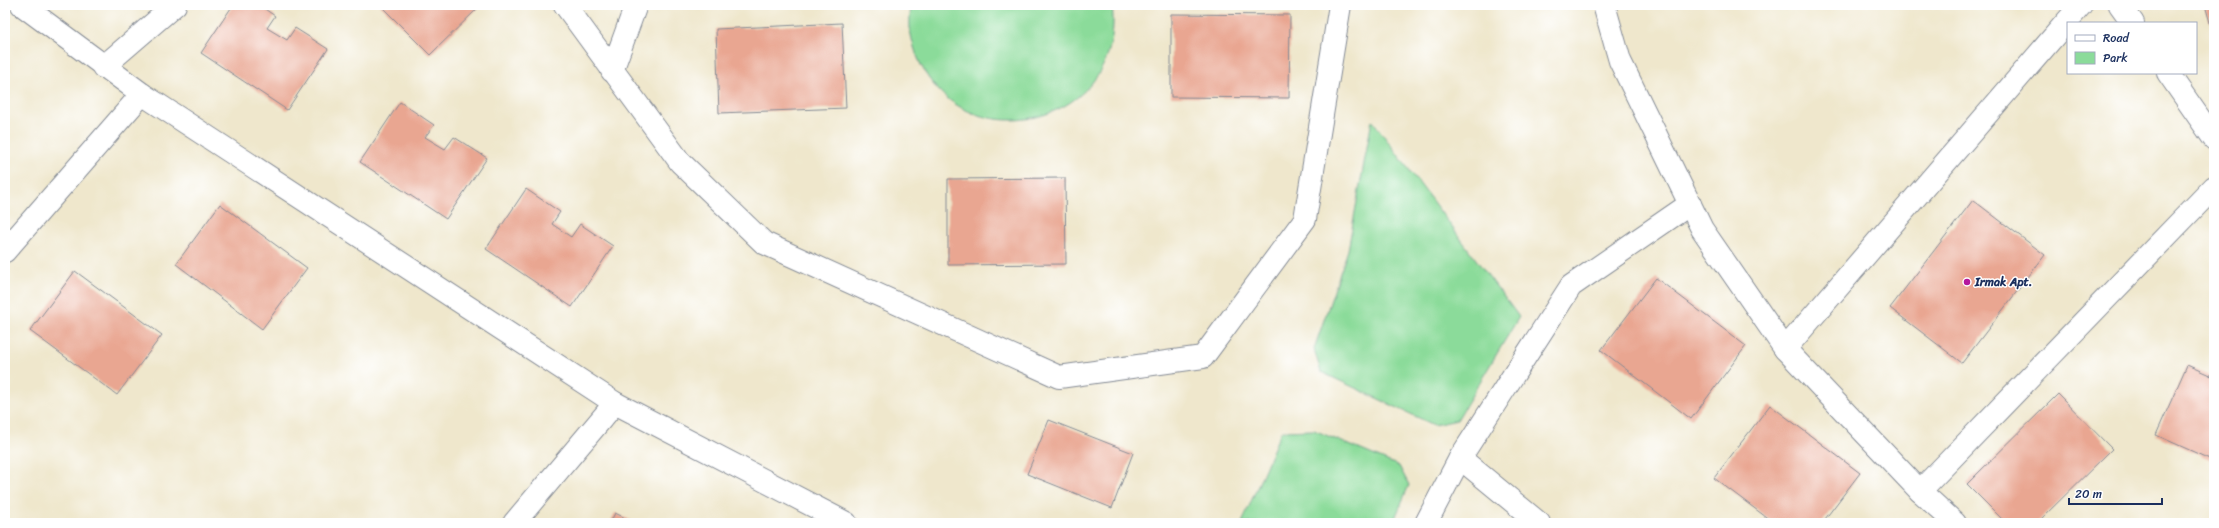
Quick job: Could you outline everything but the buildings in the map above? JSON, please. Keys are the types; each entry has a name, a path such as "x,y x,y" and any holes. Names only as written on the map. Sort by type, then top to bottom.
{"street":[{"path":"22,5 103,67 142,94 615,403 846,523"},
{"path":"103,67 175,5"},
{"path":"565,5 680,162 764,243 1059,377 1202,357 1305,219 1340,5"},
{"path":"612,71 636,5"},
{"path":"1604,5 1620,61 1702,229 1785,349 1920,491 1955,523"},
{"path":"1785,349 2081,5"},
{"path":"2120,5 2132,22"},
{"path":"2169,74 2214,139"},
{"path":"5,251 142,94"},
{"path":"1920,491 2214,186"},
{"path":"1426,523 1460,458 1571,286 1690,204"},
{"path":"514,523 615,403"},
{"path":"1460,458 1538,523"}],"green space":[{"path":"911,5 1112,5 1109,49 1092,83 1063,107 1028,119 991,118 956,105 928,77 911,35"},
{"path":"1372,120 1519,317 1457,420 1434,425 1321,372 1314,349 1348,250"},
{"path":"1314,430 1399,466 1409,485 1393,523 1242,523 1281,431"}],"place":[{"name":"Irmak Apt.","path":"1967,282"}]}
